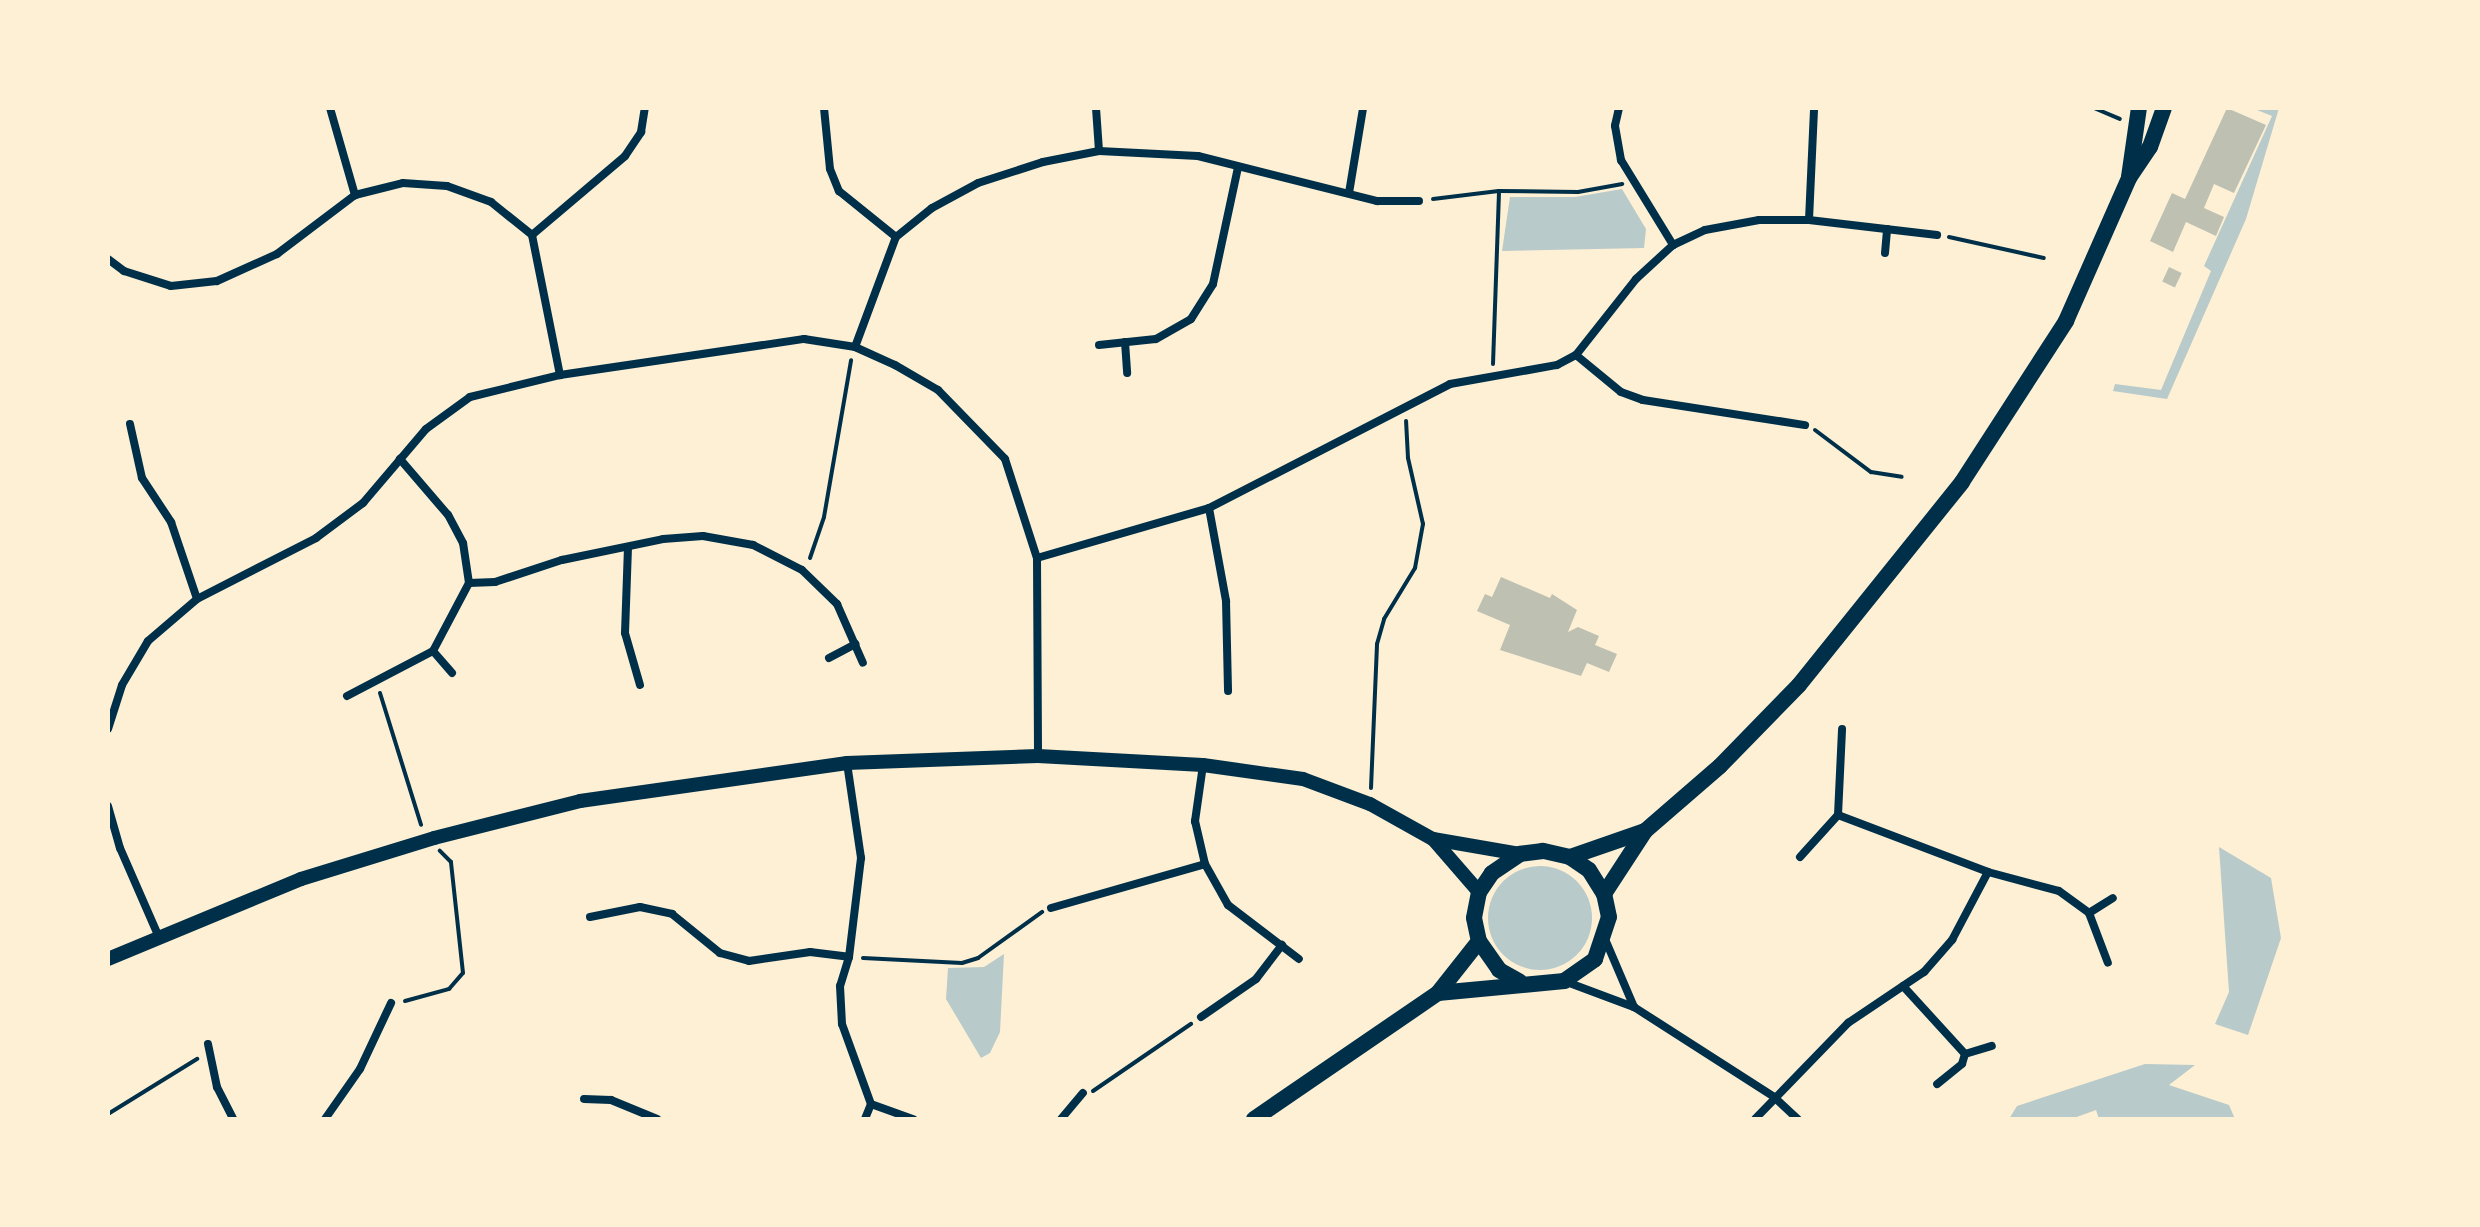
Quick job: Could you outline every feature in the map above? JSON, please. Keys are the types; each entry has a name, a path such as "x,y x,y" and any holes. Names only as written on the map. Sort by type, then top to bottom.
{"main road":[{"path":"2129,178 2139,108"},
{"path":"1604,894 1645,831 1720,766 1799,685 1914,547 2023,394 2059,333 2129,178 2150,147 2164,108"},
{"path":"1570,857 1645,831"},
{"path":"1438,993 1519,981 1564,981 1595,959 1605,939 1604,894 1589,870 1570,857 1543,851 1520,854 1492,873 1479,892 1474,918 1479,941 1499,970 1519,981"},
{"path":"1254,1119 1438,993 1479,941"}],"street":[{"path":"330,108 355,195"},
{"path":"532,235 625,156 641,132 645,108"},
{"path":"824,108 830,169 839,191 896,237"},
{"path":"1096,108 1099,151"},
{"path":"1349,193 1363,108"},
{"path":"1619,108 1616,143 1633,182 1673,245"},
{"path":"1809,220 1814,108"},
{"path":"855,347 896,237 932,208 978,183 1099,151 1198,156 1377,201 1419,201"},
{"path":"1099,345 1156,339 1191,319 1213,284 1238,167"},
{"path":"108,259 124,271 171,286 217,281 277,254 355,195 403,183 447,186 491,202 532,235 560,375"},
{"path":"1037,558 1209,508 1406,403 1450,384 1493,379 1557,365 1576,355 1636,279 1673,245 1718,227 1759,220 1809,220 1937,235"},
{"path":"1885,253 1887,229"},
{"path":"108,729 122,685 148,641 197,599 316,538 363,503 426,429 470,397 560,375 750,344 804,339 855,347 938,390 974,422 1005,459 1037,558 1038,756"},
{"path":"1125,342 1127,373"},
{"path":"1576,355 1615,388 1643,400 1805,425"},
{"path":"130,424 142,478 171,522 197,599"},
{"path":"347,696 433,651 469,583 463,543 448,515 400,459"},
{"path":"1209,508 1226,601 1228,691"},
{"path":"469,583 495,582 562,560 703,536 753,545 802,570 837,604 863,663"},
{"path":"628,547 625,633 640,685"},
{"path":"829,658 855,644"},
{"path":"433,651 452,673"},
{"path":"1800,857 1838,815 1842,729"},
{"path":"108,959 158,935 301,879 434,838 580,801 847,763 1038,756 1203,765 1303,779 1370,804 1433,839 1520,854"},
{"path":"847,763 861,858 849,957 840,986 842,1024 871,1104 865,1119"},
{"path":"1203,765 1195,821 1205,864 1228,905 1299,959"},
{"path":"108,806 120,848 158,935"},
{"path":"1838,815 1988,872 2059,891 2089,913 2108,963"},
{"path":"1433,839 1479,892"},
{"path":"1051,908 1205,864"},
{"path":"1755,1119 1848,1023 1903,986 1952,940 1988,872"},
{"path":"2089,913 2113,898"},
{"path":"590,917 640,907 672,914 720,953 749,961 810,952 849,957"},
{"path":"1605,939 1634,1007"},
{"path":"1201,1017 1256,979 1282,945"},
{"path":"1564,981 1634,1007 1774,1097 1798,1119"},
{"path":"1903,986 1965,1054"},
{"path":"325,1119 360,1069 391,1003"},
{"path":"208,1044 217,1087 233,1119"},
{"path":"1965,1054 1992,1046"},
{"path":"1937,1084 1962,1064 1965,1054"},
{"path":"1061,1119 1083,1093"},
{"path":"584,1099 611,1100 657,1119"},
{"path":"871,1104 913,1119"}],"path":[{"path":"1419,201 1499,191 1578,192 1633,182"},
{"path":"1493,379 1499,191"},
{"path":"1937,235 2044,258"},
{"path":"802,570 824,517 855,347"},
{"path":"1370,804 1377,644 1384,619 1415,568 1423,524 1408,458 1406,403"},
{"path":"1805,425 1842,446 1871,472 1902,477"},
{"path":"377,683 416,821 434,838 451,862 463,973 436,995 391,1003"},
{"path":"849,957 962,963 978,958 1022,923 1051,908"},
{"path":"1083,1093 1100,1089 1201,1017"},
{"path":"108,1114 139,1098 183,1064 211,1054"}],"shaded area":[{"path":"2252,108 2279,108 2246,219 2167,399 2113,391 2115,384 2161,390 2211,271 2204,266 2272,116"},
{"path":"1622,189 1646,229 1644,248 1502,251 1510,197 1575,197"},
{"path":"2219,847 2271,878 2281,938 2248,1035 2215,1024 2229,992"},
{"path":"1540,866 1560,870 1583,889 1592,918 1588,938 1569,961 1540,970 1520,966 1497,947 1488,918 1492,898 1511,875"},
{"path":"1004,954 1000,1032 990,1053 981,1058 946,999 948,968 984,967"},
{"path":"2145,1064 2195,1065 2169,1085 2229,1105 2235,1119 2099,1119 2096,1110 2071,1119 2009,1119 2017,1106"}],"building":[{"path":"2227,108 2266,125 2234,193 2214,184 2204,208 2224,217 2216,236 2186,222 2173,252 2150,241 2172,193 2185,199"},
{"path":"2169,267 2182,273 2175,287 2162,282"},
{"path":"1501,577 1550,598 1552,594 1577,610 1568,632 1578,627 1599,636 1595,645 1617,654 1609,672 1587,663 1581,676 1500,650 1510,625 1477,611 1485,594 1492,597"}]}
